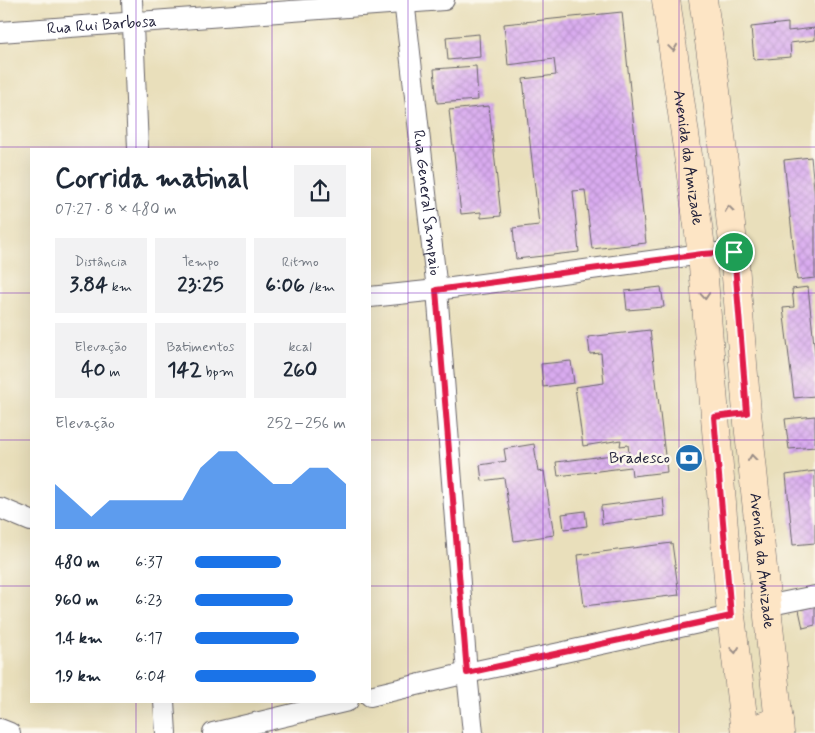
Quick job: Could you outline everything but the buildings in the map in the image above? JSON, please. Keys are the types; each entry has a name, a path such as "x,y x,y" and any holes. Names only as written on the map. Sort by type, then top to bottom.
{"main road":[{"name":"Avenida da Amizade","path":"666,0 702,254 731,616 745,733"},
{"name":"Avenida da Amizade","path":"703,0 715,82 734,252 747,413 779,726"},
{"path":"714,417 747,413"},
{"path":"745,733 779,726"}],"street":[{"path":"132,0 138,148"},
{"name":"Rua Rui Barbosa","path":"0,32 444,0"},
{"name":"Rua General Sampaio","path":"404,2 436,290 473,733"},
{"path":"371,297 436,290 702,254 734,252"},
{"path":"0,508 30,521"},
{"path":"766,606 815,596"},
{"path":"371,696 731,616"},
{"path":"164,703 166,733"},
{"path":"214,733 340,703"},
{"path":"0,728 10,733"}],"place":[{"name":"Bradesco","path":"689,458"}],"route":[{"path":"734,252 747,413 714,417 731,616 467,673 436,290 702,254 734,252"}]}
